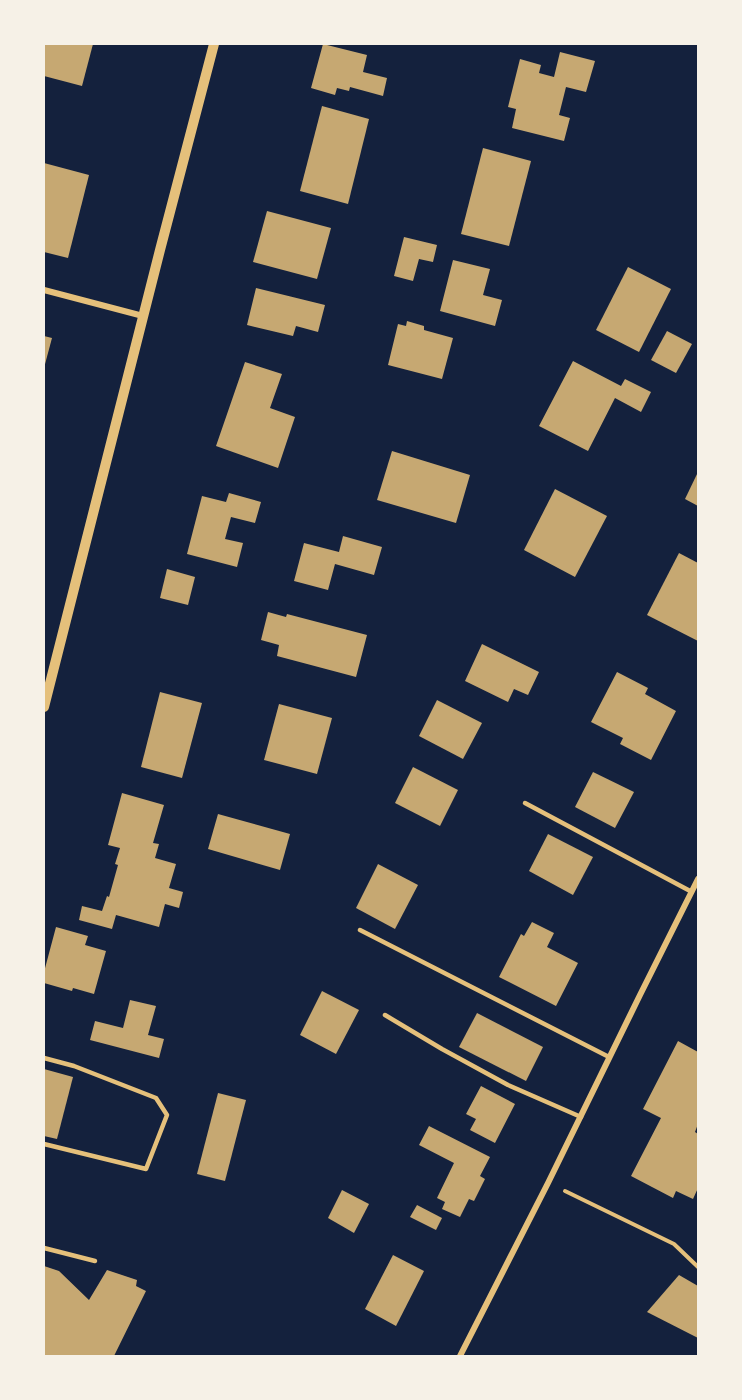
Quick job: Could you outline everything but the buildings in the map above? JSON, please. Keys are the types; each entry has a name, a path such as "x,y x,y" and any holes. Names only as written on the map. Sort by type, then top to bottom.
{"street":[{"path":"44,700 214,44"},
{"path":"44,290 143,316"},
{"path":"460,1356 699,879"}],"lane":[{"path":"525,803 692,892"},
{"path":"360,930 609,1057"},
{"path":"385,1015 508,1085 580,1117"},
{"path":"44,1058 74,1066 156,1098 167,1115 146,1169 44,1144"},
{"path":"44,1248 96,1261"}],"path":[{"path":"548,1183 674,1244 699,1267"}]}
